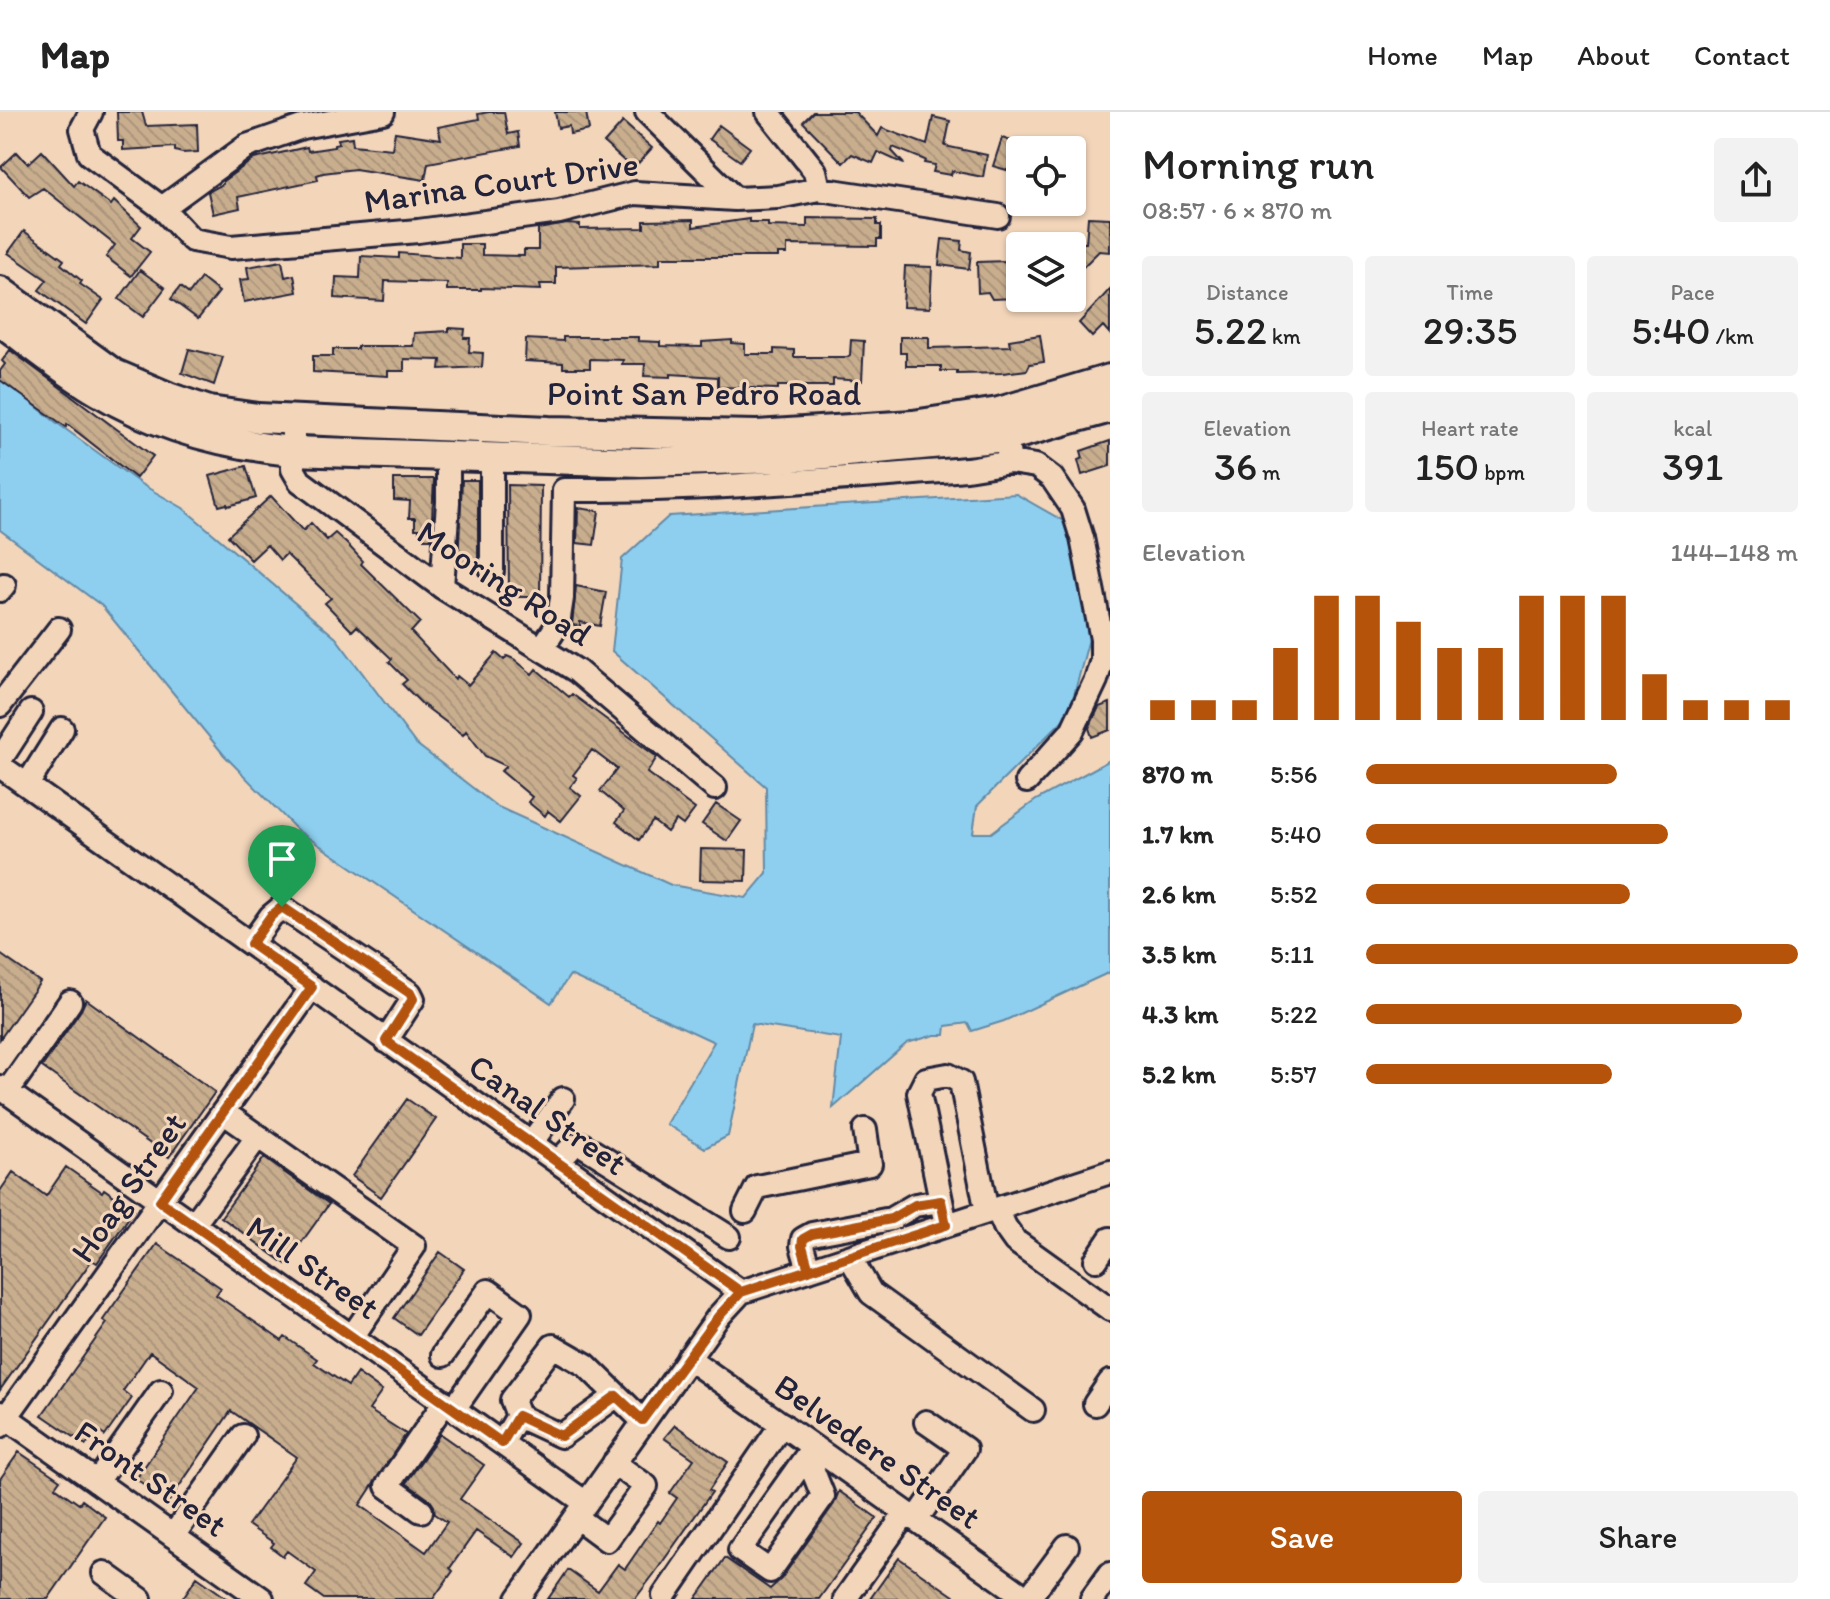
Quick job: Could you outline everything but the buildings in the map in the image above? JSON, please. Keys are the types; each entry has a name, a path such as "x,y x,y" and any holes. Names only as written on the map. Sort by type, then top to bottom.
{"main road":[{"name":"Point San Pedro Road","path":"0,291 114,374 209,411 293,420 757,435 913,425 999,412 1110,379"},
{"name":"Point San Pedro Road","path":"0,321 100,393 152,417 204,437 291,451 641,462 1008,450 1110,408"}],"street":[{"name":"Marina Court Drive","path":"91,112 82,129 89,154 162,208 192,240 231,247 418,231 559,212 635,193 735,199 778,197 819,189 998,216"},
{"path":"162,208 247,146 302,127 383,112"},
{"path":"647,112 735,199"},
{"path":"768,112 815,171 819,189"},
{"name":"Mooring Road","path":"293,420 293,469 300,481 442,587 543,647 577,671 715,788"},
{"path":"543,647 558,624 562,598 564,490 641,491 967,469 1008,450 1052,478 1073,509 1082,538 1102,639 1102,660 1096,680 1072,731 1027,781"},
{"path":"442,587 448,456"},
{"path":"492,457 492,571"},
{"path":"641,462 641,491"},
{"path":"0,705 59,629"},
{"path":"0,763 31,712"},
{"path":"27,785 62,729"},
{"name":"Canal Street","path":"0,763 741,1292"},
{"path":"251,944 271,916 282,907 410,993 413,999 386,1041"},
{"name":"Hoag Street","path":"2,1419 312,987"},
{"path":"4,1089 70,1002"},
{"path":"946,1225 919,1093 926,1079 948,1075 961,1082 992,1210 1015,1241 1110,1309"},
{"name":"Mill Street","path":"4,1089 502,1443 581,1510 607,1540 646,1486 614,1463"},
{"path":"531,1143 563,1099"},
{"path":"223,1112 414,1246 352,1337"},
{"path":"708,1269 757,1187 870,1164 865,1130"},
{"path":"194,1224 258,1136"},
{"path":"558,1162 573,1146 581,1144 737,1223"},
{"path":"518,1599 642,1420 722,1311 741,1292 1110,1172"},
{"path":"809,1270 802,1246 803,1239 812,1234 891,1219 915,1205 941,1201"},
{"path":"1096,1260 1110,1239"},
{"path":"850,1257 871,1293 1033,1410"},
{"path":"421,1511 387,1486 520,1314 488,1291 443,1355"},
{"path":"616,1396 561,1436 518,1416 512,1400 553,1346 586,1365 642,1420"},
{"name":"Belvedere Street","path":"688,1358 782,1424 810,1451 911,1516 1028,1599"},
{"path":"1095,1404 1110,1382"},
{"path":"97,1482 161,1391"},
{"path":"502,1443 518,1416"},
{"name":"Front Street","path":"2,1419 262,1599"},
{"path":"845,1599 965,1449 926,1422"},
{"path":"664,1596 782,1424"},
{"path":"173,1536 243,1436"},
{"path":"710,1530 770,1571 823,1496 810,1451"},
{"path":"740,1550 810,1451"},
{"path":"1028,1599 1067,1546"},
{"path":"104,1573 140,1599"},
{"path":"1092,1599 1110,1574"}],"water":[{"path":"0,377 141,484 183,508 336,638 415,743 496,806 671,885 746,898 767,873 766,787 612,651 622,559 669,516 1016,494 1065,522 1091,631 1069,714 977,806 973,833 991,833 1036,800 1110,760 1110,972 1004,1021 972,1031 968,1023 946,1026 945,1035 907,1043 833,1108 841,1038 752,1024 728,1136 705,1148 666,1124 714,1042 570,975 551,1003 297,830 224,755 102,606 0,530"}],"route":[{"path":"282,907 271,916 251,944 312,987 160,1201 502,1443 518,1416 561,1436 616,1396 642,1420 718,1317 741,1292 809,1270 802,1246 803,1239 812,1234 891,1219 915,1205 941,1201 946,1225 741,1292 386,1041 407,1011 413,999 410,993 282,907"}]}
